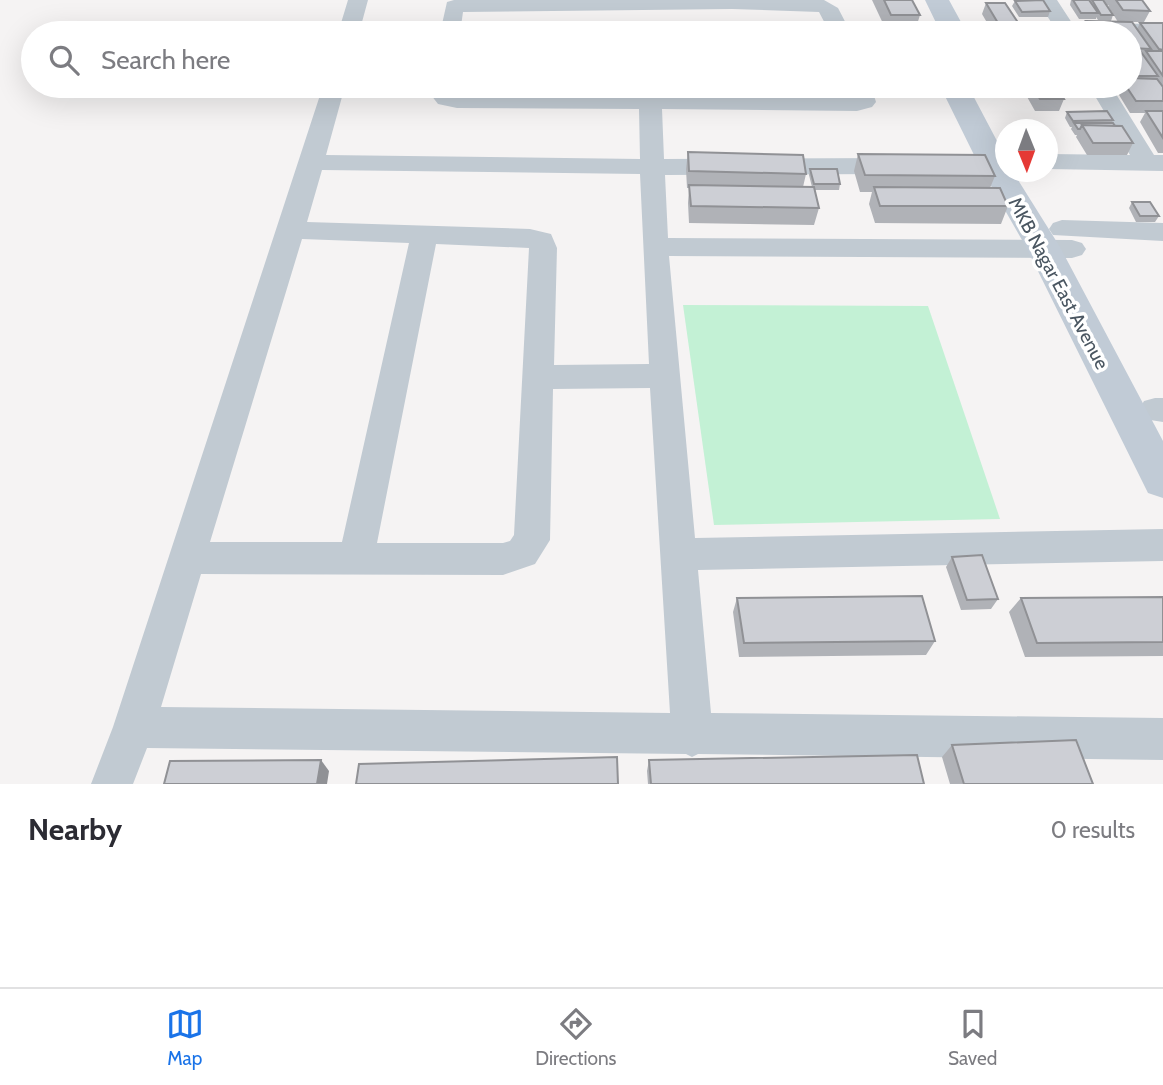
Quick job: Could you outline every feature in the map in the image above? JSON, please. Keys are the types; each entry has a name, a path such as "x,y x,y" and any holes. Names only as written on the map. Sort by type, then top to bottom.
{"main road":[{"path":"913,0 923,21"},
{"path":"937,0 948,21"},
{"name":"MKB Nagar East Avenue","path":"959,98 989,163 1059,242 1163,481"},
{"path":"989,98 1000,119"},
{"path":"1033,182 1059,242 1160,415"}],"street":[{"path":"352,21 358,0"},
{"path":"1047,0 1061,21"},
{"path":"452,21 454,6 640,2 810,4 824,6 831,12 835,21"},
{"path":"1142,30 1163,30"},
{"path":"112,784 134,727 331,98"},
{"path":"445,98 457,101 857,104 864,102 863,98"},
{"path":"1108,98 1154,163"},
{"path":"650,103 655,247 692,736"},
{"path":"312,162 654,167 917,166"},
{"path":"1058,162 1154,163"},
{"path":"186,558 503,559 522,554 532,540 543,248 541,240 291,230"},
{"path":"655,247 1059,242 1163,232"},
{"path":"356,559 424,234"},
{"path":"538,377 666,376"},
{"path":"679,554 1163,545"},
{"path":"134,727 692,736 1163,739"}],"green space":[{"path":"683,305 928,306 1000,519 714,525"}],"building":[{"path":"884,0 912,0 920,15 891,15"},
{"path":"1043,0 1050,11 1022,12 1015,1"},
{"path":"1073,0 1089,0 1098,13 1081,13"},
{"path":"1092,0 1103,0 1113,15 1101,15"},
{"path":"1116,0 1142,0 1150,11 1123,10"},
{"path":"986,3 1005,3 1017,21 997,21"},
{"path":"1142,23 1163,23 1163,50 1159,49"},
{"path":"1142,36 1151,49 1142,49"},
{"path":"1146,51 1163,51 1163,76"},
{"path":"1142,53 1158,76 1142,76"},
{"path":"1142,78 1157,79 1163,87 1163,101 1136,101 1134,98 1142,98"},
{"path":"1107,111 1113,120 1073,121 1067,112"},
{"path":"1146,111 1163,111 1163,138"},
{"path":"1074,123 1113,123 1115,126 1082,125 1078,129"},
{"path":"1082,125 1122,126 1133,143 1093,143"},
{"path":"688,152 803,155 806,174 689,171"},
{"path":"858,154 985,155 995,176 865,175"},
{"path":"810,169 837,169 840,184 814,184"},
{"path":"689,185 814,187 819,208 691,206"},
{"path":"874,187 1000,188 1008,206 880,206"},
{"path":"1132,202 1150,202 1159,216 1140,216"},
{"path":"982,555 998,599 967,600 952,557"},
{"path":"922,596 935,641 744,643 737,598"},
{"path":"1163,597 1163,642 1037,643 1021,598"},
{"path":"1076,740 1093,784 964,784 952,745"},
{"path":"917,755 924,784 651,784 649,760"},
{"path":"617,757 618,784 356,784 359,764"},
{"path":"321,760 317,784 164,784 170,761"}]}
